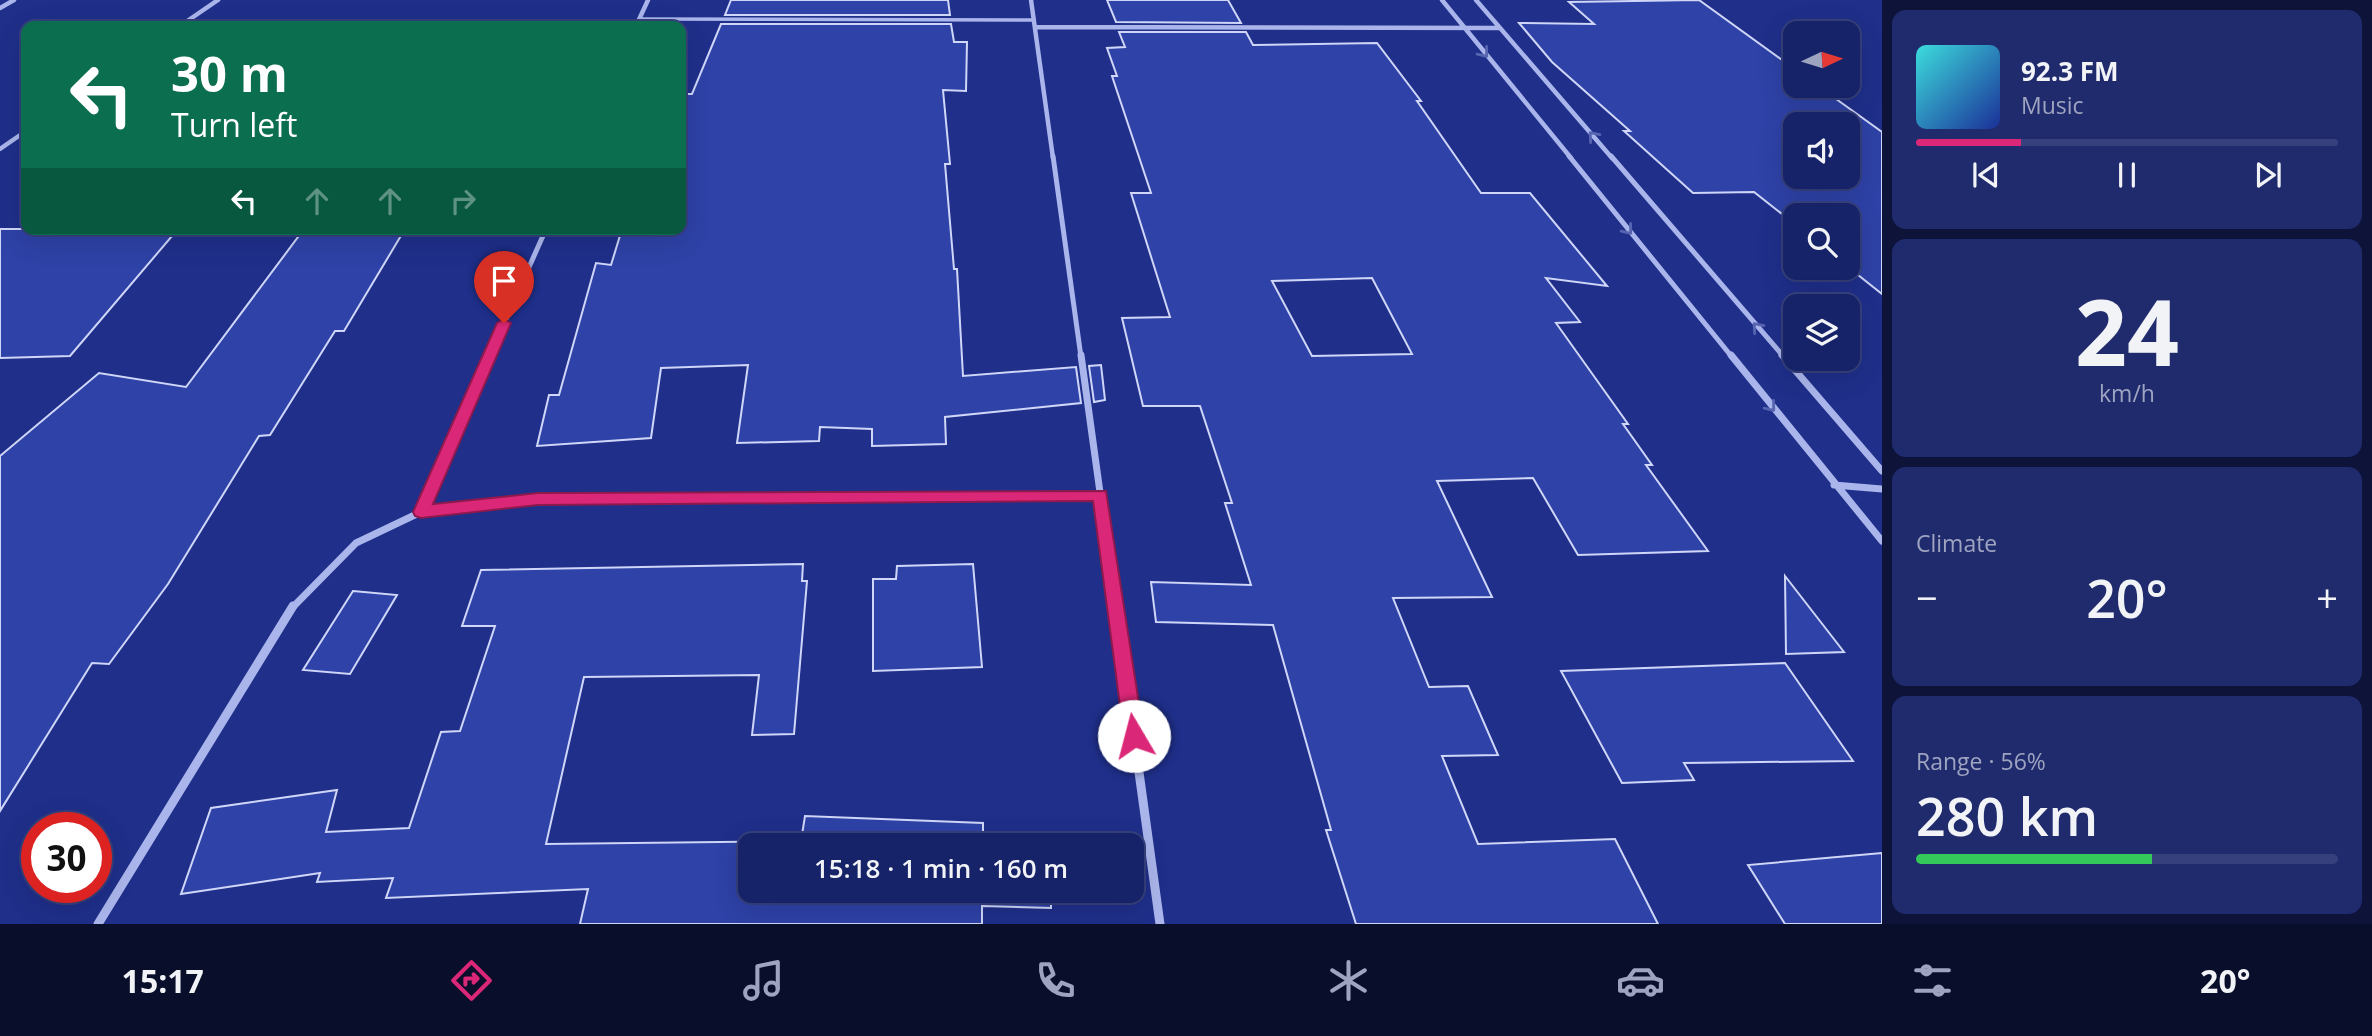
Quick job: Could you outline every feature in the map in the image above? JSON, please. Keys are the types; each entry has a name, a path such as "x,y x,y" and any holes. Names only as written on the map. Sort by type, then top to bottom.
{"street":[{"path":"0,8 14,0"},
{"path":"187,21 218,0"},
{"path":"639,19 648,0"},
{"path":"1031,0 1160,924"},
{"path":"1442,0 1833,485 1882,541"},
{"path":"1476,0 1882,471"},
{"path":"1034,23 1500,28"},
{"path":"0,149 21,134"},
{"path":"421,512 543,235"},
{"path":"1833,485 1882,489"},
{"path":"98,924 297,600 356,544 421,512 538,499 1100,495"}],"lane":[{"path":"639,19 1034,23"}],"building":[{"path":"731,0 948,0 950,15 725,15"},
{"path":"1107,0 1228,0 1241,23 1116,22"},
{"path":"1699,0 1783,61 1783,98 1835,98 1854,112 1783,112 1783,189 1860,189 1860,116 1882,132 1882,294 1860,277 1860,203 1783,203 1783,215 1754,192 1693,193 1624,131 1630,131 1552,62 1519,23 1594,24 1569,2"},
{"path":"721,24 951,24 954,42 967,42 966,91 943,90 950,164 945,164 954,269 957,269 963,376 1076,367 1081,403 945,417 946,444 872,446 872,429 820,427 819,441 737,443 748,365 661,368 651,438 537,446 549,395 559,395 596,263 611,265 620,235 686,235 686,94 692,94"},
{"path":"1119,32 1246,32 1253,45 1377,43 1421,101 1417,101 1481,193 1530,193 1607,286 1546,278 1580,322 1556,323 1628,424 1623,424 1652,465 1646,465 1708,551 1578,555 1533,478 1437,481 1492,597 1393,598 1429,687 1468,686 1498,755 1442,756 1478,844 1615,839 1658,924 1356,924 1326,830 1331,830 1273,625 1156,622 1151,582 1251,585 1225,503 1232,503 1200,406 1143,406 1122,318 1170,317 1131,193 1151,193 1112,76 1117,76 1107,48 1125,47","holes":["1372,278 1412,354 1312,356 1272,281"]},
{"path":"0,229 21,229 21,235 173,235 70,356 0,358"},
{"path":"300,235 401,235 344,331 335,331 270,435 259,436 168,584 109,664 92,663 0,811 0,456 99,373 186,387"},
{"path":"1101,365 1105,400 1094,402 1089,366"},
{"path":"803,564 802,581 807,581 794,734 752,735 759,675 584,677 546,844 738,842 738,903 1051,903 1051,908 982,906 982,924 580,924 588,889 386,898 393,878 317,882 320,873 181,894 211,808 337,790 326,832 409,828 441,732 460,731 495,626 462,626 481,570"},
{"path":"973,564 982,667 873,671 873,579 896,579 897,566"},
{"path":"1785,576 1844,652 1786,654"},
{"path":"353,591 397,595 350,674 303,670"},
{"path":"1785,663 1853,761 1684,763 1694,780 1622,783 1561,671"},
{"path":"805,816 983,823 983,832 1049,833 802,833"},
{"path":"1882,853 1882,924 1785,924 1748,865"}],"route":[{"path":"504,323 421,512 538,499 1100,495 1134,736"}]}
